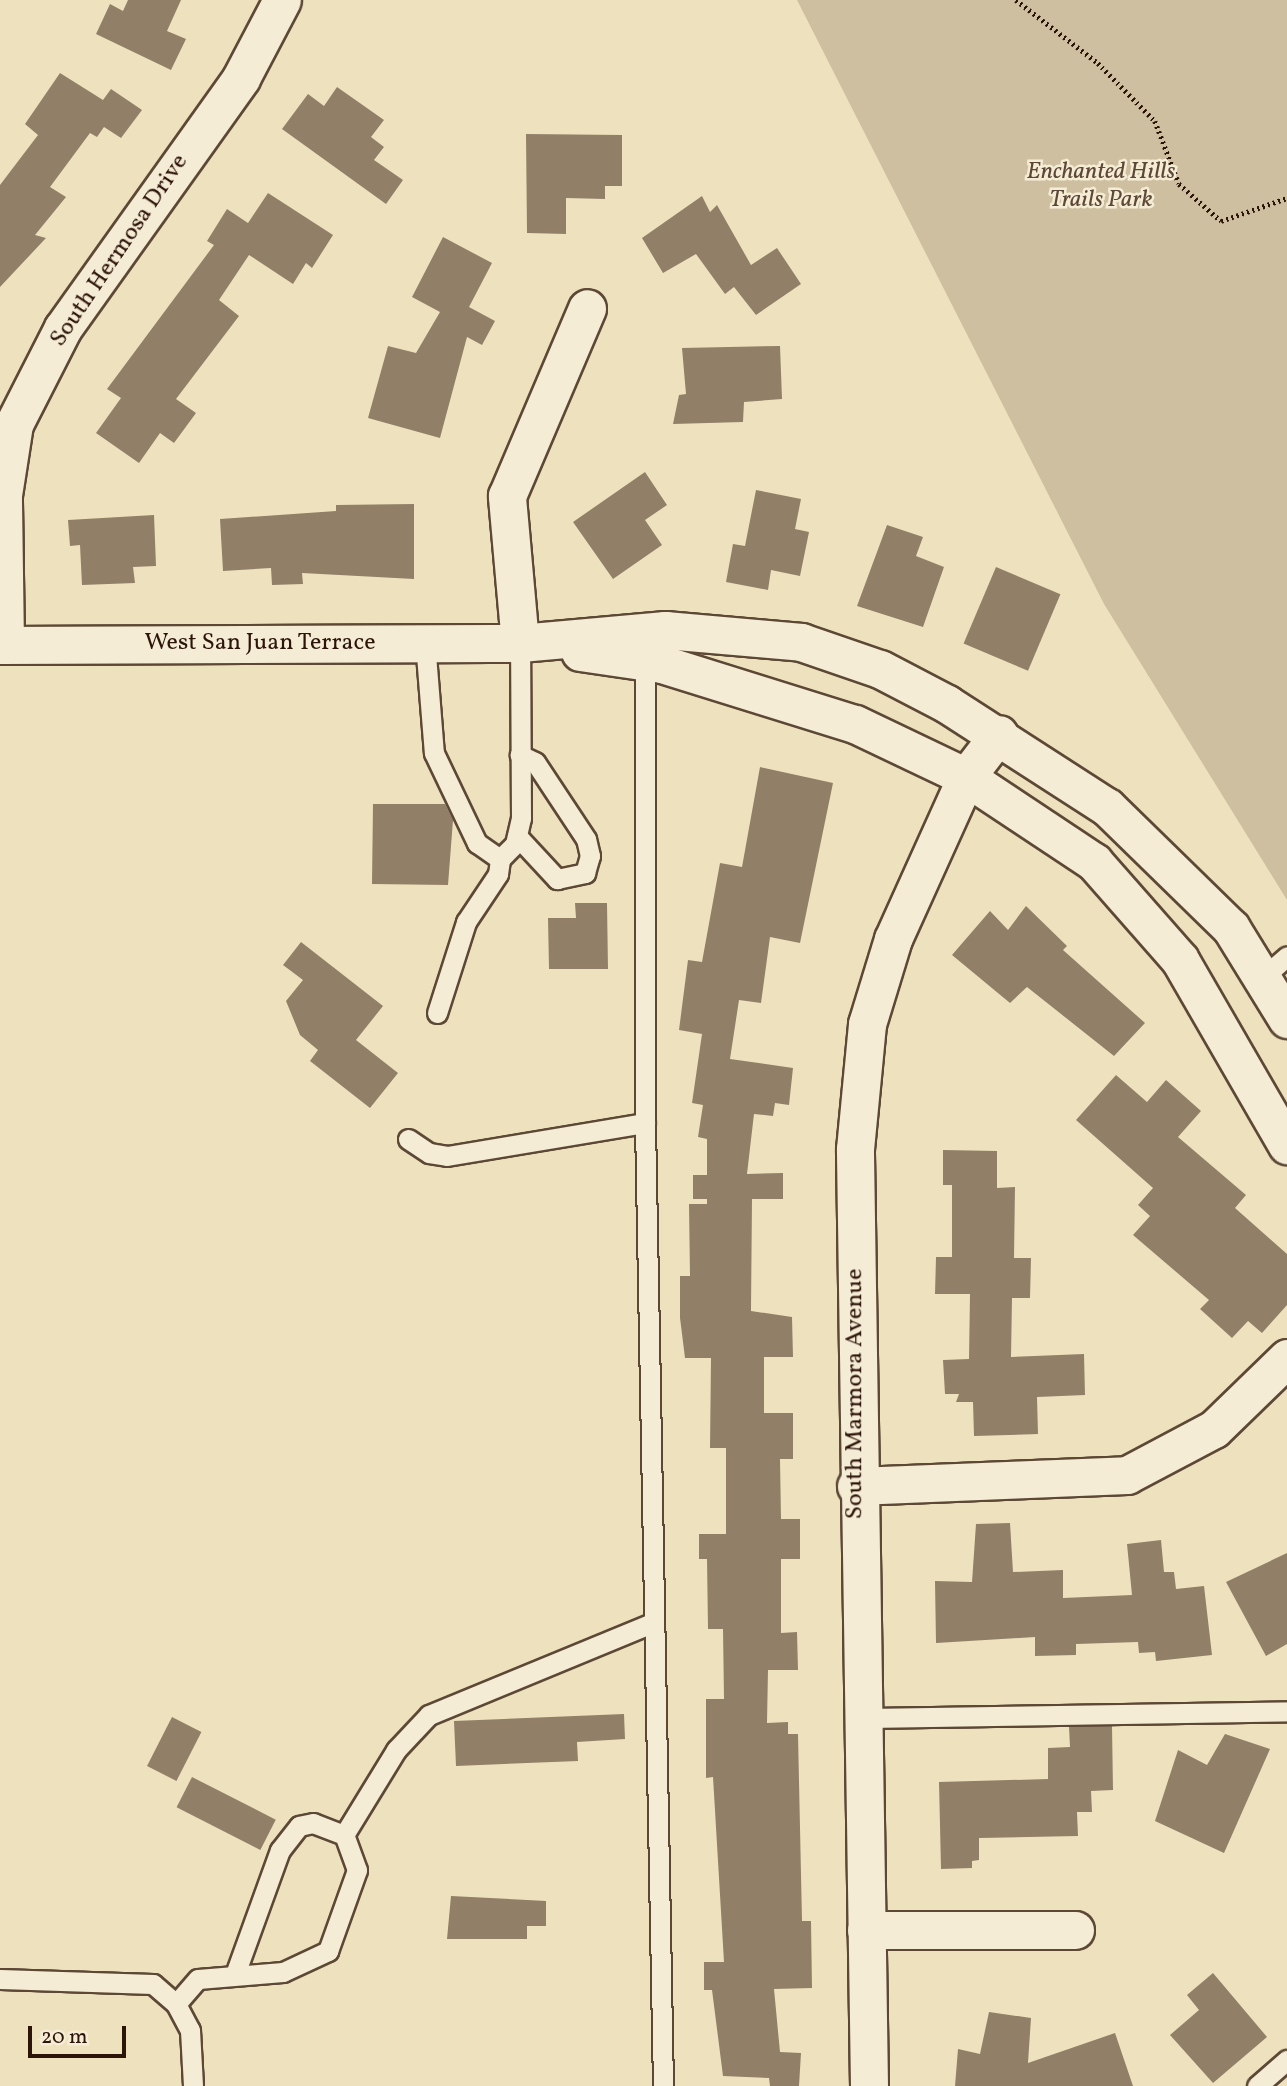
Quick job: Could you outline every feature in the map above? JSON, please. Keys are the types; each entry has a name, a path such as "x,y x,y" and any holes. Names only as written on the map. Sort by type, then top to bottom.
{"street":[{"name":"South Hermosa Drive","path":"3,645 2,495 14,424 62,328 241,78 282,0"},
{"path":"520,643 507,496 587,309"},
{"name":"West San Juan Terrace","path":"3,645 520,643 666,630 801,642 880,669 999,734 1116,816 1274,967 1287,1018"},
{"name":"West San Juan Terrace","path":"520,643 645,662 855,724 966,777 1094,862 1180,960 1287,1144"},
{"name":"South Marmora Avenue","path":"869,2086 856,1486 855,1149 867,1024 893,939 966,777 999,734"},
{"path":"856,1486 1127,1475 1214,1429 1287,1358"},
{"path":"866,1930 1075,1930"}],"lane":[{"path":"425,642 434,753 477,843 500,859"},
{"path":"438,1013 466,922 498,874 500,859 517,836 520,643"},
{"path":"645,662 645,1122 652,1623 663,2086"},
{"path":"517,836 557,878 584,873 590,856 586,839 535,762 520,755"},
{"path":"408,1139 429,1153 447,1156 645,1122"},
{"path":"344,1835 396,1750 429,1715 652,1623"},
{"path":"861,1718 1287,1711"},
{"path":"176,2004 198,1979 283,1972 328,1951 357,1870 344,1835 313,1823 299,1826 280,1850 235,1974"},
{"path":"0,1979 139,1980 176,2004 190,2030 193,2086"},
{"path":"1258,2086 1287,2060"}],"path":[{"path":"1016,0 1098,63 1155,121 1178,184 1221,221 1287,198"}],"green space":[{"name":"Enchanted Hills Trails Park","path":"797,0 1287,0 1287,900 1104,604"}],"building":[{"path":"128,0 181,0 167,31 186,39 171,70 96,34 110,4 123,11"},
{"path":"60,73 103,100 111,89 142,110 121,138 104,127 97,137 90,133 50,187 66,197 35,235 46,238 0,287 0,185 38,135 25,124"},
{"path":"337,87 384,120 371,137 384,147 374,160 403,180 386,204 282,129 308,94 324,106"},
{"path":"526,134 622,135 622,186 605,186 605,199 566,198 566,234 527,233"},
{"path":"268,193 333,235 312,268 306,263 293,284 249,255 219,300 239,316 176,399 196,413 174,443 160,433 139,463 96,433 121,398 107,389 214,245 207,241 227,209 248,223"},
{"path":"702,196 710,212 717,205 751,265 777,248 801,284 756,315 734,287 725,294 696,254 663,273 642,238"},
{"path":"443,237 492,263 469,307 495,321 482,345 467,337 440,438 368,418 388,346 416,353 440,312 412,297"},
{"path":"780,346 782,399 744,402 743,422 673,424 679,395 686,394 682,348"},
{"path":"645,472 667,505 645,520 662,545 613,579 573,522"},
{"path":"756,490 801,499 795,529 809,532 800,576 771,570 768,590 726,582 733,544 745,546"},
{"path":"414,504 414,579 302,573 303,584 272,585 271,568 223,571 220,519 336,511 336,505"},
{"path":"154,515 156,566 133,567 135,583 82,585 80,545 70,546 68,520"},
{"path":"887,525 923,537 916,556 944,567 923,627 857,606"},
{"path":"996,567 1060,594 1028,671 964,643"},
{"path":"760,767 833,783 800,943 770,937 761,1003 739,1000 730,1059 793,1068 789,1105 775,1103 773,1116 754,1114 747,1174 783,1173 783,1199 752,1199 751,1311 792,1317 793,1357 764,1357 764,1413 793,1413 793,1459 780,1459 781,1519 800,1519 800,1559 781,1559 781,1633 797,1632 798,1670 768,1670 767,1723 788,1722 788,1734 798,1734 802,1921 811,1921 812,1988 774,1989 780,2052 801,2053 799,2086 770,2086 769,2078 723,2076 712,1990 704,1990 704,1962 724,1962 713,1777 706,1778 706,1699 724,1699 723,1629 708,1629 707,1559 699,1559 699,1534 726,1534 726,1448 710,1448 711,1358 685,1358 680,1318 680,1276 690,1276 689,1204 707,1204 707,1199 693,1199 693,1175 707,1175 707,1139 698,1137 703,1105 692,1103 702,1034 679,1030 688,960 702,962 720,863 742,867"},
{"path":"373,804 445,804 453,820 448,885 372,884"},
{"path":"575,903 607,903 608,969 549,969 548,918 576,918"},
{"path":"1026,906 1067,946 1063,950 1145,1023 1114,1056 1027,987 1010,1003 952,955 990,911 1008,930"},
{"path":"301,942 383,1006 356,1040 398,1073 370,1108 310,1061 318,1050 300,1035 286,1001 303,980 283,965"},
{"path":"1116,1075 1147,1102 1166,1080 1201,1111 1178,1137 1246,1195 1235,1208 1287,1254 1287,1305 1262,1333 1248,1321 1232,1338 1200,1309 1209,1300 1133,1235 1150,1216 1138,1205 1153,1188 1076,1120"},
{"path":"943,1150 997,1151 997,1188 1015,1187 1014,1258 1031,1258 1030,1298 1012,1298 1011,1357 1084,1354 1085,1395 1037,1397 1038,1434 974,1436 973,1402 956,1402 959,1394 945,1394 943,1360 969,1359 970,1294 935,1294 936,1257 952,1257 952,1185 943,1185"},
{"path":"1010,1523 1013,1572 1063,1570 1063,1598 1132,1595 1127,1544 1161,1540 1164,1572 1174,1572 1176,1589 1204,1586 1212,1655 1156,1661 1155,1652 1139,1653 1138,1642 1076,1644 1076,1655 1035,1656 1035,1637 936,1643 935,1581 972,1582 976,1524"},
{"path":"1287,1553 1287,1644 1266,1656 1226,1582"},
{"path":"624,1714 625,1739 577,1742 578,1761 456,1766 454,1721"},
{"path":"172,1717 201,1732 176,1781 147,1766"},
{"path":"1112,1726 1113,1790 1091,1791 1092,1812 1077,1812 1078,1836 979,1838 979,1860 972,1861 972,1868 941,1869 939,1782 1048,1779 1048,1748 1070,1747 1069,1727"},
{"path":"1225,1734 1270,1749 1224,1853 1155,1821 1178,1750 1207,1765"},
{"path":"192,1777 276,1820 260,1850 177,1807"},
{"path":"451,1896 546,1901 546,1926 527,1926 527,1939 447,1939"},
{"path":"1213,1973 1267,2037 1213,2083 1170,2035 1199,2010 1187,1995"},
{"path":"989,2012 1031,2018 1028,2063 1115,2033 1133,2086 955,2086 958,2049 980,2054"}]}
